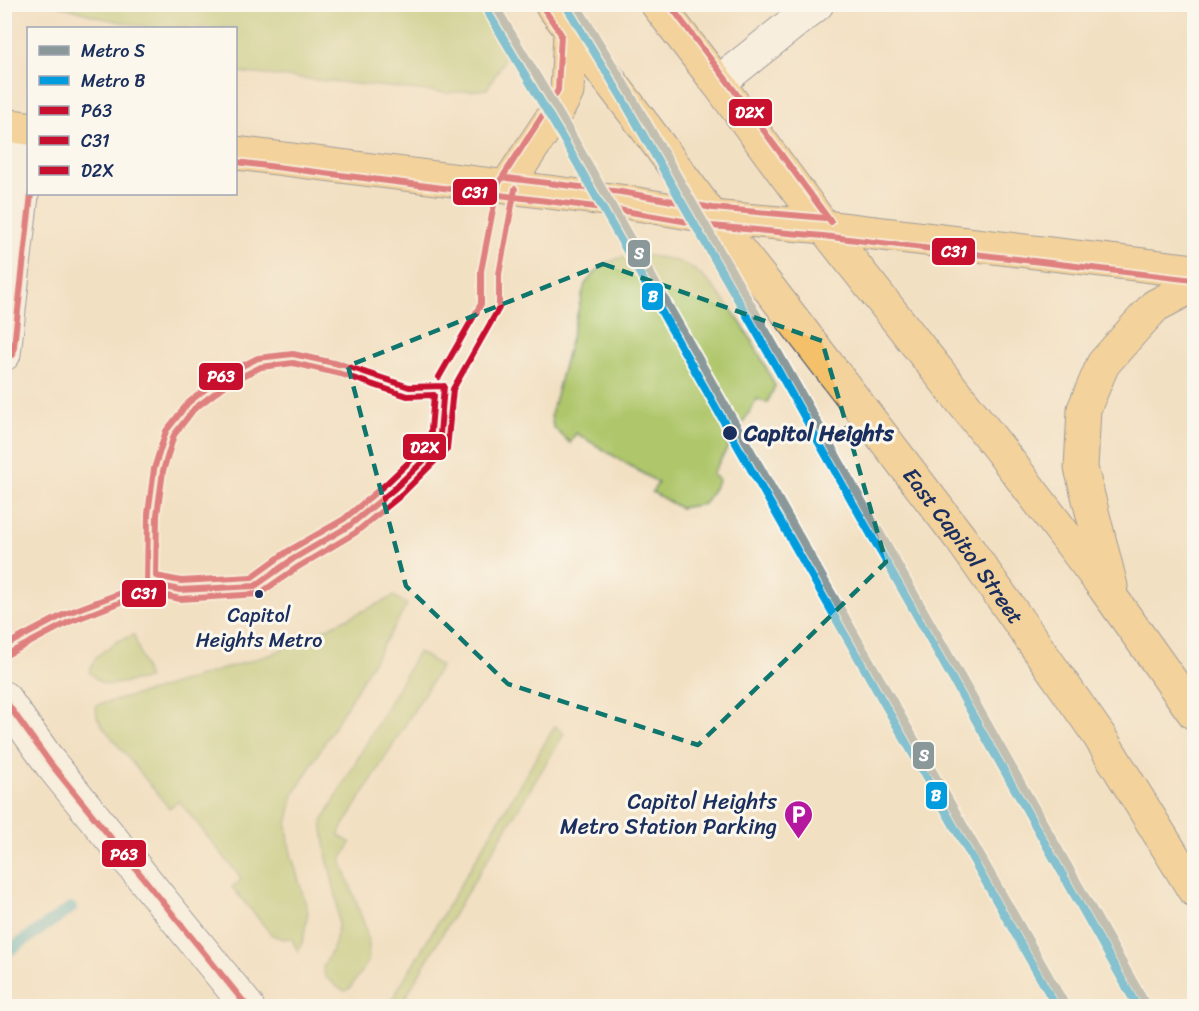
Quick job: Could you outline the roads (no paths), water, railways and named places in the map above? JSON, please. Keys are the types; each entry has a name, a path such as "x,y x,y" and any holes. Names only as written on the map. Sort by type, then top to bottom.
{"main road":[{"name":"East Capitol Street","path":"551,4 961,539 1098,734 1194,890"},
{"path":"657,4 824,227 998,447 1194,713"},
{"path":"506,186 567,92 570,31"},
{"path":"4,125 27,128"},
{"path":"237,153 620,201 712,217 824,227 1194,271"},
{"path":"1115,603 1081,468 1084,409 1103,364 1126,337 1155,306 1194,285"}],"street":[{"path":"718,83 817,4"},
{"path":"4,354 27,151"},
{"path":"4,698 51,764 247,1006"}],"waterway":[{"path":"4,954 71,908"}],"metro line":[{"name":"S","path":"494,4 569,130 1066,1006"},
{"name":"S","path":"576,4 630,93 765,329 1147,1006"},
{"name":"B","path":"486,9 561,135 1056,1006"},
{"name":"B","path":"568,9 757,333 1137,1006"}],"place":[{"name":"Capitol Heights","path":"730,433"},
{"name":"Capitol Heights Metro","path":"259,594"},
{"name":"Capitol Heights Metro Station Parking","path":"798,840"}]}
